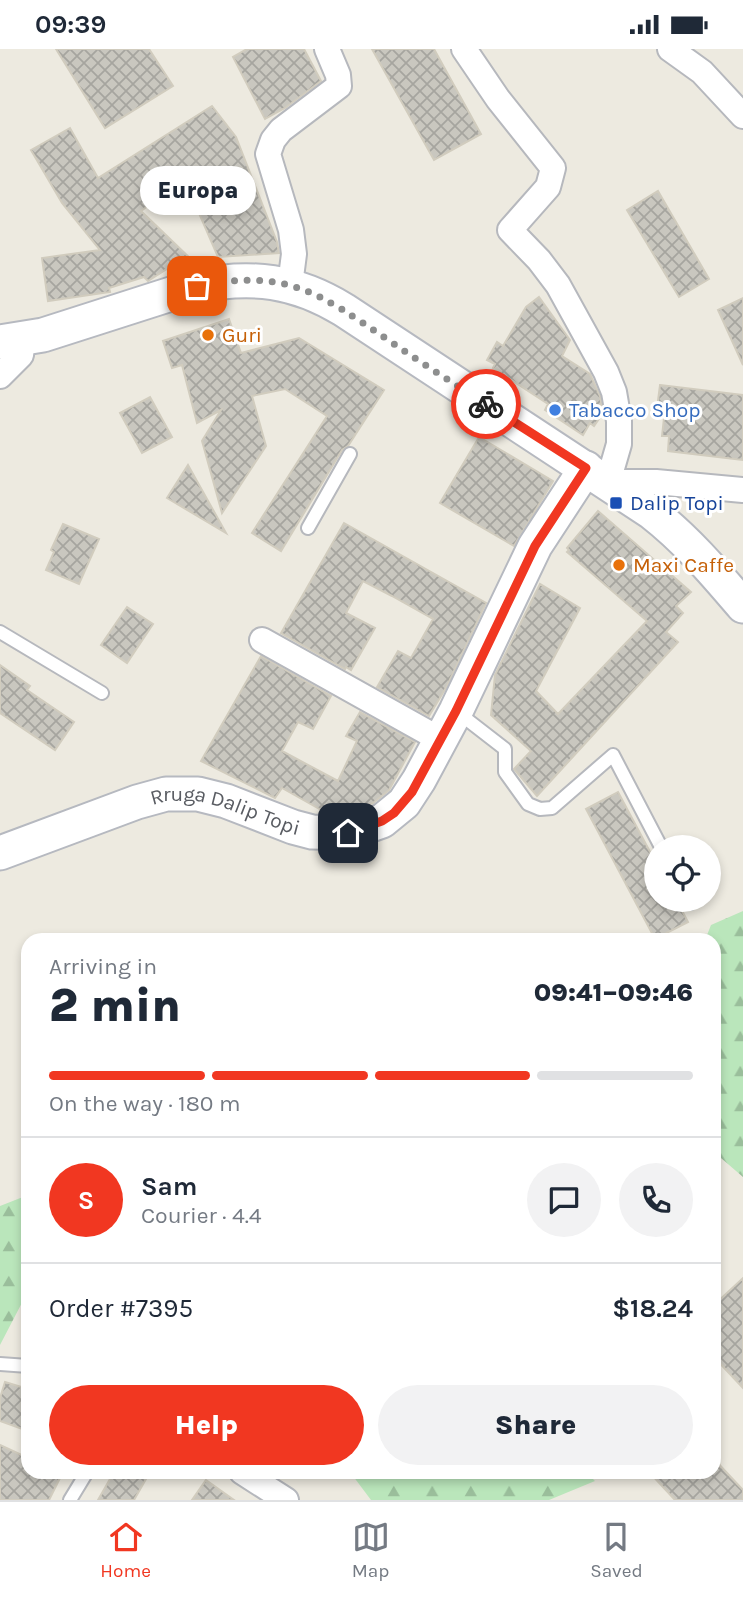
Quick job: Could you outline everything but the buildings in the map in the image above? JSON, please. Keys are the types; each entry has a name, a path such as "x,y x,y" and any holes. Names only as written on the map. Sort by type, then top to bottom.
{"street":[{"path":"290,285 294,254 292,230 268,154 273,140 281,130 339,86 338,75 327,49"},
{"path":"464,49 553,168 548,187 510,230 539,260 558,285 614,391 619,421 619,443 597,475"},
{"path":"670,49 702,72 743,116"},
{"path":"0,376 21,355 12,341 43,335 197,286 219,282 267,281 290,285 325,298 597,475 676,531 743,606"},
{"path":"597,475 743,490"},
{"name":"Rruga Dalip Topi","path":"0,853 137,802 166,794 198,794 218,799 312,832 348,833 382,821 404,803 441,740 535,546 597,475"},
{"path":"262,641 441,740"},
{"path":"252,1479 280,1499"}],"lane":[{"path":"308,528 350,454"},
{"path":"0,632 102,693"},
{"path":"456,711 505,749 505,772 528,804 540,809 552,808 612,755 655,835"},
{"path":"0,1364 21,1366"},
{"path":"70,1500 83,1479"}],"green space":[{"path":"743,911 743,1177 721,1158 721,933 708,933 711,925"},
{"path":"21,1198 21,1305 0,1345 0,1206"},
{"path":"355,1479 595,1481 549,1500 371,1500"}],"way so far":[{"path":"197,286 242,280 267,281 307,290 344,310 486,404"}],"place":[{"name":"Europa","path":"197,286"},
{"name":"Guri","path":"208,335"},
{"name":"Tabacco Shop","path":"555,410"},
{"name":"Dalip Topi","path":"616,503"},
{"name":"Maxi Caffe","path":"619,565"}],"route":[{"path":"348,833 382,821 394,813 412,792 456,711 535,546 586,468 486,404"}]}
